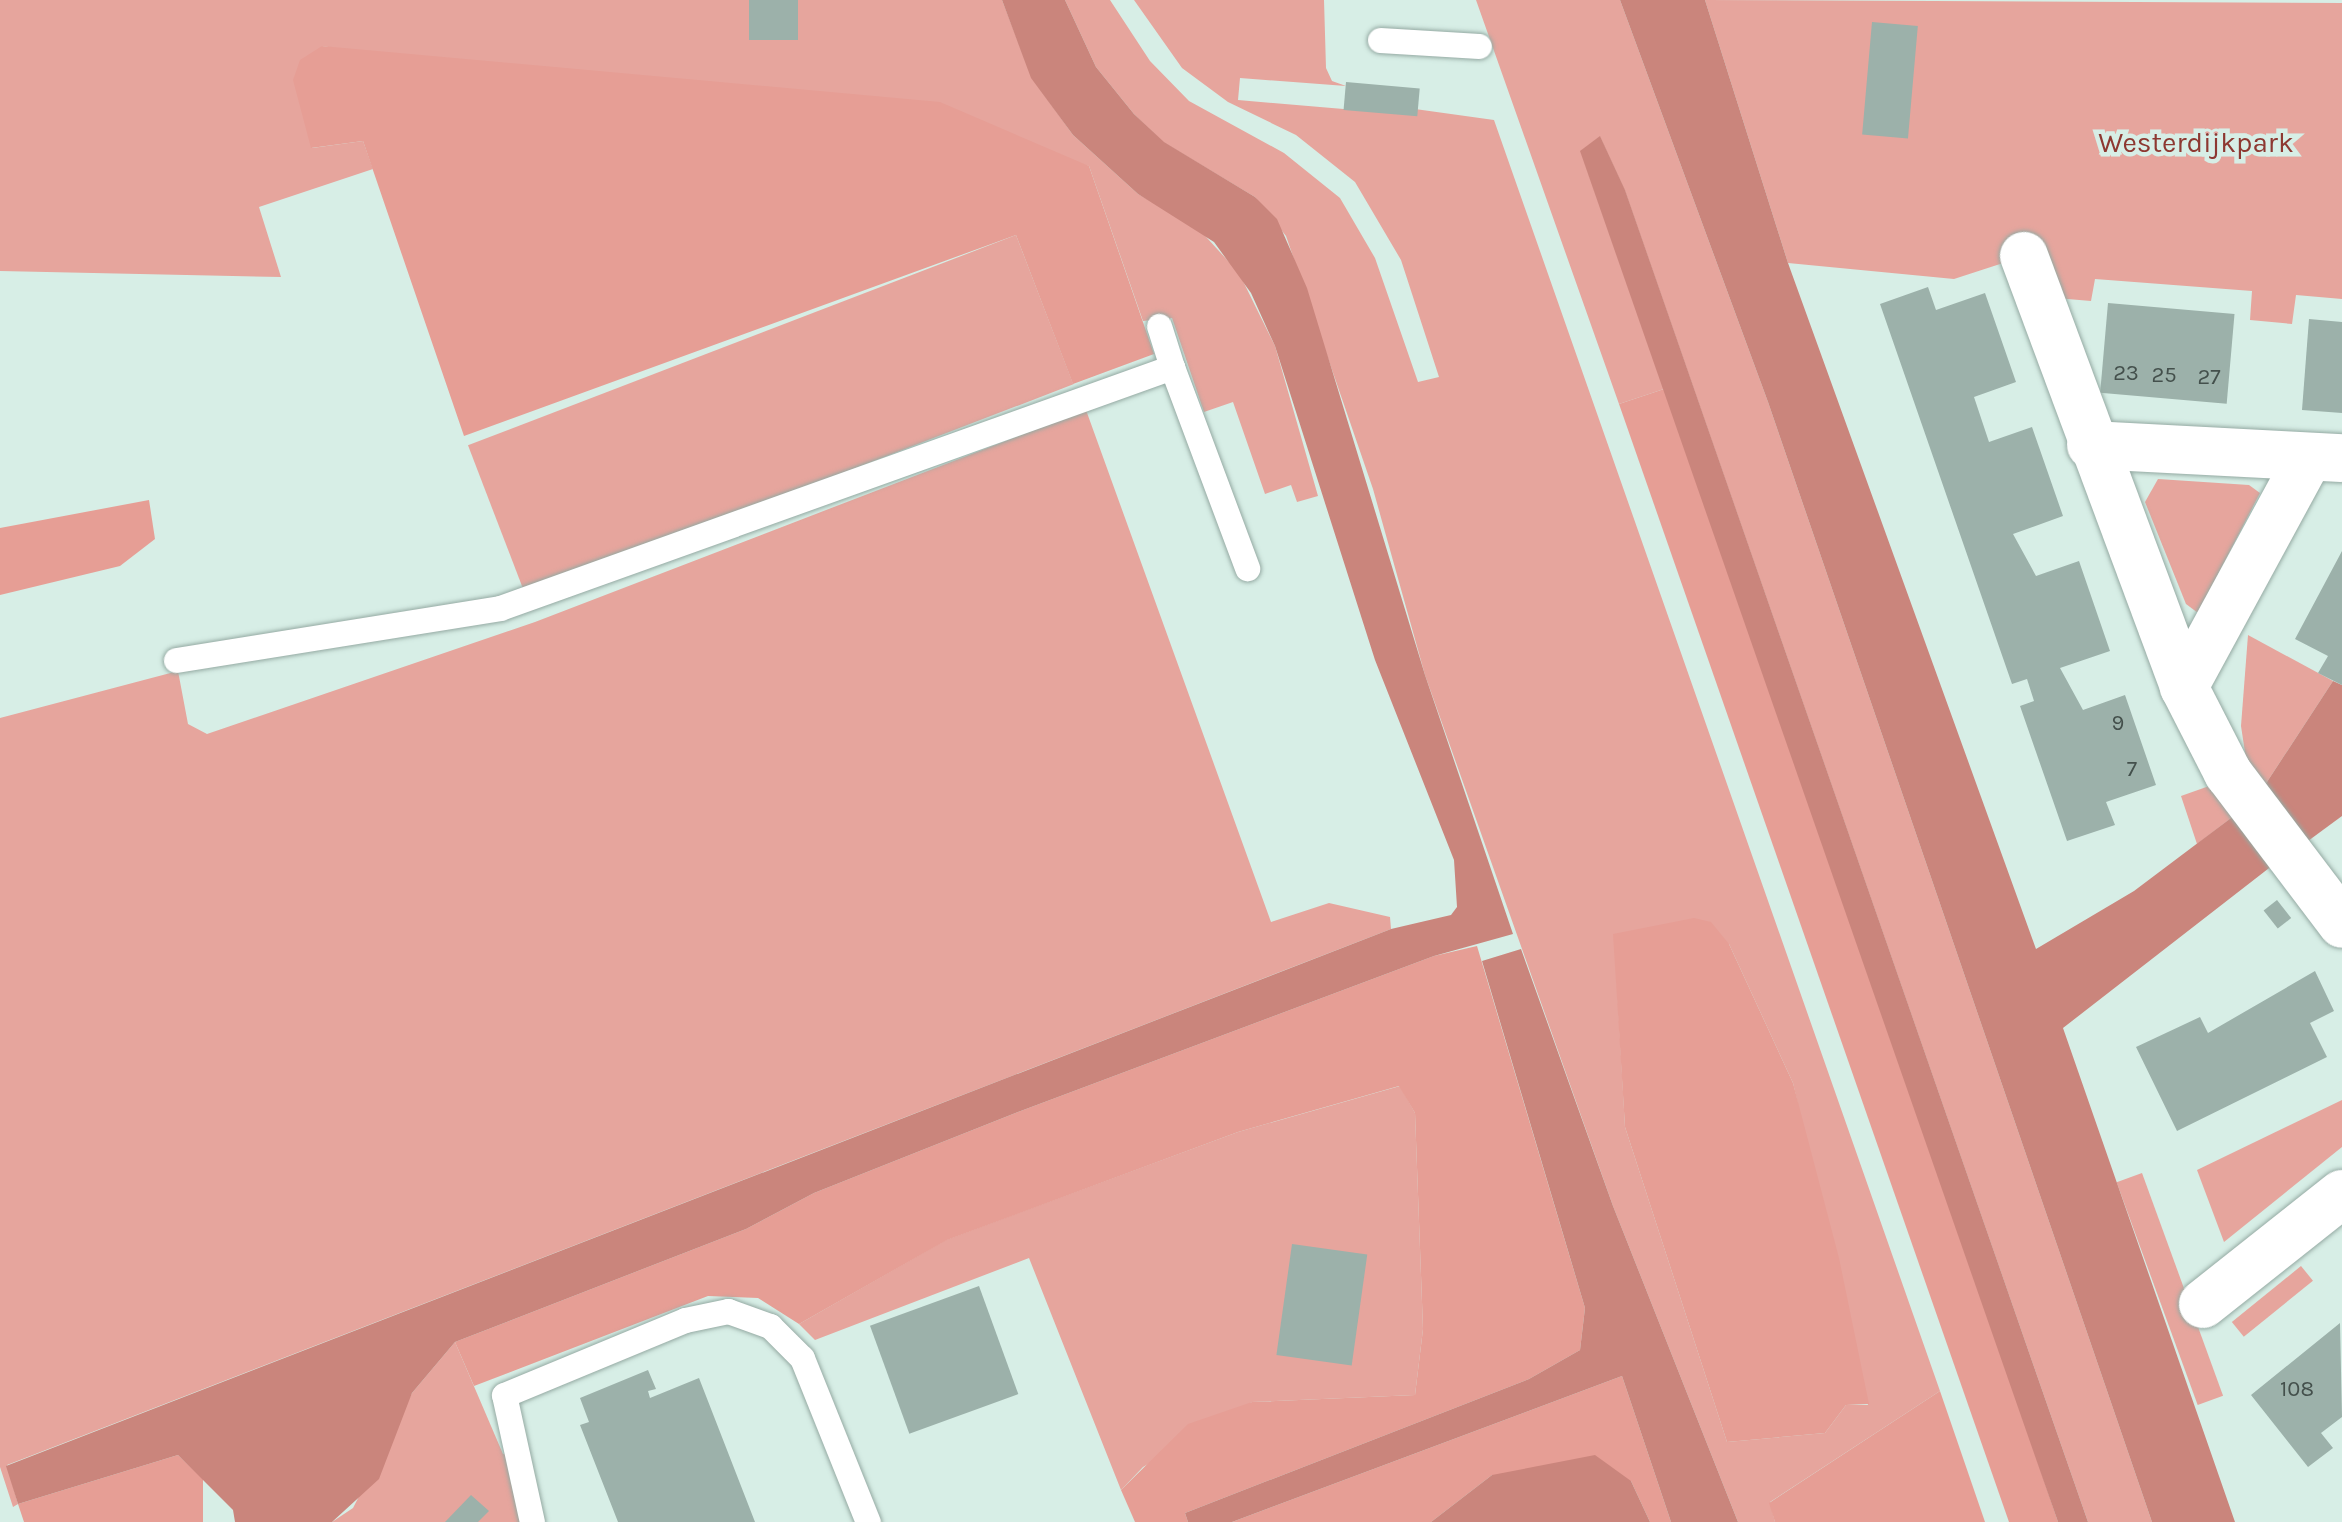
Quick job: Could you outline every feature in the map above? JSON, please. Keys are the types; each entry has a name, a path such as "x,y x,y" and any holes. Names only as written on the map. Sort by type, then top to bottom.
{"street":[{"path":"2024,256 2184,687 2228,773 2342,924"},
{"path":"2091,445 2325,458 2184,687"},
{"path":"2203,1304 2342,1194"}],"lane":[{"path":"1380,40 1479,46"},
{"path":"1158,326 1247,568"},
{"path":"176,660 500,608 1172,367"},
{"path":"532,1522 504,1395 685,1320 728,1311 770,1326 802,1358 868,1522"}],"green space":[{"path":"0,0 1002,0 1032,78 1073,135 1138,194 1198,228 1239,273 1275,346 1318,496 1297,502 1291,485 1265,494 1233,402 1204,412 1172,318 1143,321 1089,166 322,46 312,148 363,141 373,169 259,207 281,277 0,271"},
{"path":"1065,0 1110,0 1150,61 1189,101 1284,153 1340,198 1375,258 1418,382 1439,377 1401,260 1355,182 1296,135 1228,102 1182,68 1134,0 1324,0 1326,68 1332,81 1346,86 1240,78 1238,100 1414,115 1415,109 1494,120 1940,1391 1770,1502 1775,1522 1738,1522 1613,1206 1425,675 1373,489 1286,236 1255,197 1163,142 1096,67","holes":["1614,934 1729,944 1793,1083 1868,1405 1846,1405 1825,1433 1727,1442 1625,1127"]},
{"path":"1476,0 1620,0 1768,402 2152,1522 2088,1522 1625,191 1600,137 1581,152 1664,389 1619,404"},
{"name":"Westerdijkpark","path":"1705,0 2342,3 2342,299 2296,295 2292,324 2250,320 2252,291 2095,279 2091,301 2056,298 2040,251 1954,279 1788,263"},
{"path":"1016,235 1073,384 525,595 468,445"},
{"path":"1086,410 1271,922 1329,903 1390,917 1391,929 7,1465 18,1504 13,1507 0,1467 0,718 178,671 188,724 207,734 535,622"},
{"path":"2158,479 2249,485 2260,493 2198,613 2186,604 2145,502"},
{"path":"2248,635 2333,681 2265,785 2246,759 2241,726"},
{"path":"2212,785 2235,815 2197,844 2181,796"},
{"path":"1400,1086 1415,1113 1423,1329 1415,1395 1252,1402 1143,1467 1121,1490 1029,1258 815,1340 799,1324 946,1240 1238,1132"},
{"path":"2342,1100 2342,1147 2224,1242 2197,1170"},
{"path":"2142,1173 2223,1396 2198,1405 2117,1182"},
{"path":"2301,1266 2313,1281 2244,1337 2232,1322"},
{"path":"455,1342 503,1454 508,1453 521,1522 332,1522 353,1508 412,1393"}],"shaded area":[{"path":"1002,0 1065,0 1096,67 1134,114 1164,142 1255,197 1277,219 1307,288 1425,675 1513,934 1434,956 1018,1112 814,1193 746,1229 455,1342 412,1393 379,1479 332,1522 235,1522 233,1510 178,1455 18,1504 6,1466 1391,929 1451,915 1457,907 1454,860 1375,660 1275,346 1251,293 1214,242 1138,194 1073,135 1031,78"},
{"path":"1620,0 1705,0 1788,263 2036,949 2134,891 2235,815 2273,865 2063,1028 2235,1522 2152,1522 1768,402"},
{"path":"322,46 940,102 1089,166 1154,354 1073,384 1016,235 464,436 363,141 311,148 293,80 300,60"},
{"path":"1600,136 1625,190 2088,1522 2058,1522 1580,151"},
{"path":"1664,389 2058,1522 2009,1522 1619,404"},
{"path":"149,500 155,539 120,566 0,595 0,528"},
{"path":"2333,681 2342,685 2342,816 2308,841 2265,785"},
{"path":"1694,918 1711,922 1729,944 1793,1083 1839,1258 1869,1404 1846,1405 1825,1433 1727,1442 1625,1127 1613,934"},
{"path":"1477,946 1585,1308 1580,1350 1529,1379 1185,1513 1188,1522 1135,1522 1121,1490 1188,1424 1252,1402 1415,1395 1423,1329 1415,1113 1399,1086 1238,1132 947,1240 799,1324 758,1298 708,1296 474,1386 455,1342 746,1229 814,1193 1018,1112 1434,956"},
{"path":"1521,949 1613,1206 1738,1522 1671,1522 1622,1376 1232,1522 1188,1522 1185,1513 1529,1379 1580,1350 1585,1308 1482,961"},
{"path":"1622,1376 1671,1522 1650,1522 1631,1481 1492,1475 1431,1522 1232,1522"},
{"path":"1940,1391 1985,1522 1775,1522 1769,1503"},
{"path":"178,1455 203,1479 203,1522 24,1522 18,1504"},
{"path":"1595,1455 1631,1481 1650,1522 1431,1522 1492,1475"}],"building":[{"path":"749,0 798,0 798,40 749,40"},
{"path":"1872,22 1918,26 1908,139 1862,135"},
{"path":"1346,82 1420,88 1417,116 1344,110"},
{"path":"1928,287 1936,310 1985,293 2016,382 1974,397 1989,442 2032,427 2063,516 2013,534 2036,576 2079,561 2110,651 2060,668 2083,710 2125,695 2156,785 2106,802 2115,825 2067,841 2020,706 2034,701 2027,679 2012,684 1880,304"},
{"path":"2108,303 2235,314 2227,404 2100,393"},
{"path":"2309,319 2342,322 2342,413 2302,410"},
{"path":"2342,551 2342,685 2318,673 2328,656 2295,639"},
{"path":"2277,900 2291,918 2278,929 2264,910"},
{"path":"2315,971 2334,1011 2310,1023 2327,1057 2177,1131 2136,1047 2200,1017 2208,1033"},
{"path":"1292,1244 1367,1255 1352,1365 1276,1355"},
{"path":"979,1286 1018,1394 909,1434 870,1326"},
{"path":"2340,1323 2342,1417 2321,1433 2333,1448 2308,1467 2251,1395"},
{"path":"648,1370 656,1389 648,1391 650,1398 699,1378 755,1522 618,1522 580,1425 589,1422 580,1398"},
{"path":"471,1495 489,1511 478,1522 445,1522"}]}
